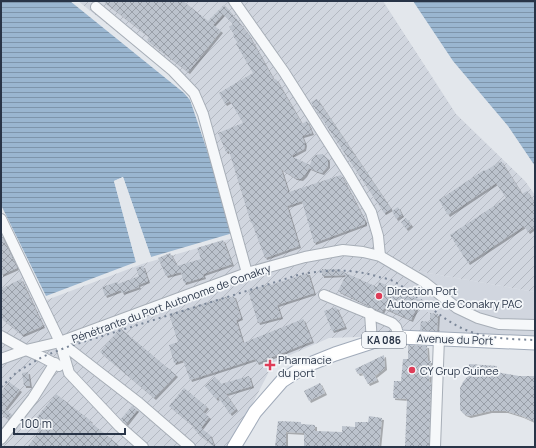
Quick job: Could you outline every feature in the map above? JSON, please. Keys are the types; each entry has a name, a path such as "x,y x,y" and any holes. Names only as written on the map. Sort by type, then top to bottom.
{"main road":[{"name":"Avenue du Port","path":"234,447 255,412 282,381 305,366 335,354 372,342 398,337 535,343"},
{"name":"Avenue du Port","path":"242,447 255,412"}],"street":[{"path":"234,1 284,72 371,212 378,236 380,256"},
{"path":"96,7 173,71 194,94 203,114 247,273"},
{"path":"1,218 60,342 69,373"},
{"name":"Pénétrante du Port Autonome de Conakry","path":"1,359 26,350 60,342 247,273 305,257 343,250 363,252 380,256 424,282 457,308 478,318 499,324 535,325"},
{"path":"324,295 392,323 396,327 398,337"},
{"path":"370,313 372,342"},
{"path":"1,336 26,350 55,363 69,373 119,426 143,447"},
{"path":"435,447 439,338"},
{"path":"60,342 139,402 190,447"},
{"path":"1,439 33,398 55,363"}],"shaded area":[{"path":"78,1 383,1 456,114 525,181 535,195 535,292 400,268 442,334 329,338 274,362 230,447 1,447 1,214 44,301 142,264 240,236 192,92"},
{"path":"400,268 535,292 535,337 442,334"}],"water":[{"path":"1,1 70,1 184,93 190,100 233,227 233,233 151,257 123,177 114,181 136,262 46,296 1,205"},
{"path":"413,1 535,1 535,166 508,126 453,61"}],"pier":[{"path":"123,177 151,257 149,258 147,255 122,179 116,182 138,261 136,262 114,181"}],"building":[{"path":"103,1 183,1 208,21 224,5 248,34 274,80 276,79 302,124 307,121 312,133 302,136 305,144 304,149 291,156 310,165 312,159 316,155 322,154 328,160 328,166 322,173 309,168 301,179 295,178 281,169 288,191 286,193 341,175 365,221 365,224 314,243 302,201 287,206 299,246 265,258 251,223 229,151 226,152 218,133 243,123 230,101 225,104 219,93 253,73 236,44 238,43 229,27 233,24 223,14 213,25 221,31 188,72 147,40 149,37"},
{"path":"317,99 391,209 384,213 311,102"},
{"path":"501,161 522,194 527,191 535,204 535,227 528,232 524,226 468,263 450,235 506,198 496,183 448,215 439,200 484,170 485,171"},
{"path":"398,207 402,215 396,219 392,211"},
{"path":"406,218 411,225 406,229 401,222"},
{"path":"1,234 17,268 1,275"},
{"path":"223,240 232,264 203,274 204,277 184,283 181,272 166,276 158,258 170,253 177,266 201,259 197,248"},
{"path":"143,266 148,281 138,285 139,287 122,293 121,290 105,296 102,287 117,282 118,284 139,276 136,268"},
{"name":"Direction Port Autonome de Conakry PAC","path":"322,269 341,269 341,271 377,287 379,282 420,300 411,320 384,308 382,312 338,291 346,275 322,276"},
{"path":"308,273 314,293 277,305 281,317 258,323 248,290 271,285"},
{"path":"21,279 43,326 22,335 1,318 1,289"},
{"path":"228,296 229,298 234,296 241,318 236,320 243,343 303,319 312,341 257,363 255,359 190,380 183,360 174,363 169,345 178,342 169,314"},
{"path":"336,307 345,327 332,331 324,311"},
{"path":"430,313 438,314 437,331 420,330 421,321 430,322"},
{"path":"120,328 176,375 154,398 100,352"},
{"path":"408,345 427,346 428,361 431,361 429,382 431,383 429,447 405,447 407,399 393,398 394,381 401,381 403,359 408,359"},
{"path":"384,355 385,368 375,376 377,380 368,384 362,373 358,374 355,369"},
{"path":"469,364 497,366 496,372 519,376 535,376 535,422 506,411 490,411 469,416 464,414 460,410 460,388 468,376"},
{"path":"28,372 30,386 24,386 22,373"},
{"path":"249,376 252,386 226,394 236,409 230,414 218,397 216,399 205,386 215,377 221,384"},
{"path":"9,382 20,390 5,409 12,415 8,419 1,414 1,392"},
{"path":"320,383 325,393 309,401 304,391"},
{"path":"184,388 207,407 203,412 209,417 201,428 210,435 214,446 197,433 198,432 193,428 194,427 169,406"},
{"path":"56,394 121,447 27,447 40,431 31,424"},
{"path":"132,406 137,410 126,424 121,419"},
{"path":"369,416 382,418 379,447 304,447 304,433 286,432 286,447 275,447 278,421 301,422 301,424 315,425 315,431 342,432 342,426 355,427 355,422 368,422"}],"railway":[{"path":"1,387 17,372 42,357 67,347 301,274 321,272 359,272 390,280 412,293 447,320 466,330 491,337 535,340"}],"place":[{"name":"Direction Port Autonome de Conakry PAC","path":"379,296"},
{"name":"Pharmacie du port","path":"270,365"},
{"name":"CY Grup Guinee","path":"412,370"}]}
